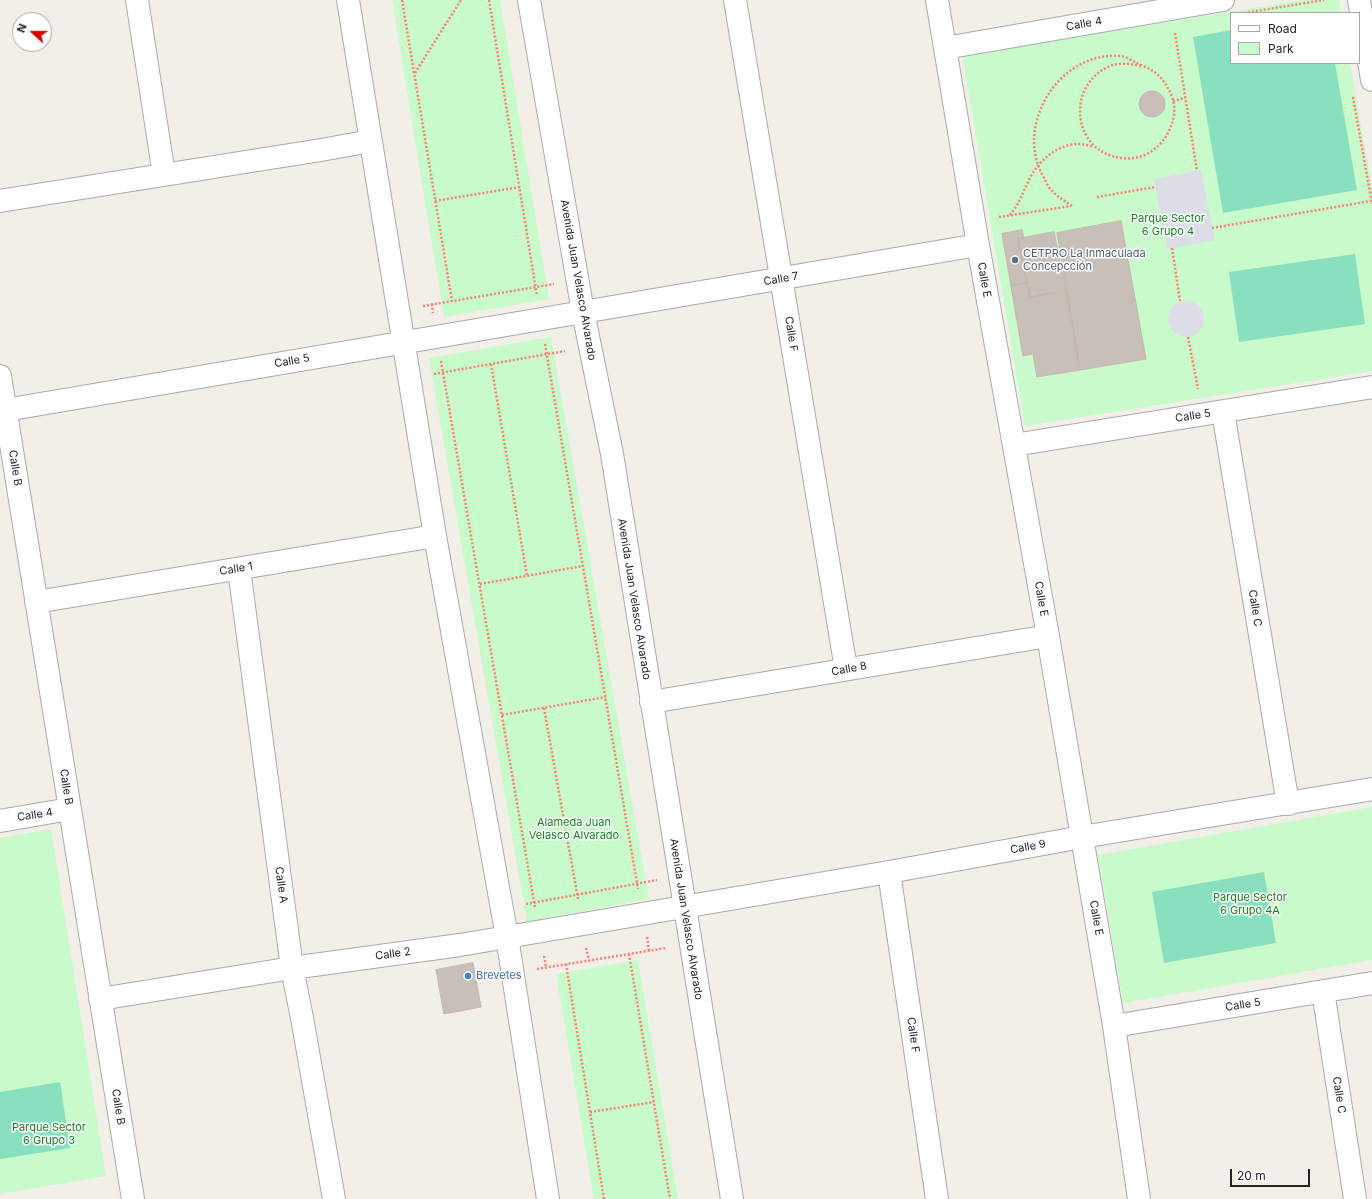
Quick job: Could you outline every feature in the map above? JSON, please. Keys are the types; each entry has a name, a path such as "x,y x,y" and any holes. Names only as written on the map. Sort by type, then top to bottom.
{"street":[{"path":"137,0 164,175"},
{"path":"348,0 435,536 507,937 548,1199"},
{"name":"Avenida Juan Velasco Alvarado","path":"529,0 578,281 612,454 732,1199"},
{"name":"Calle F","path":"735,0 846,669"},
{"name":"Calle E","path":"937,0 978,245 1048,636 1114,1026 1139,1199"},
{"name":"Calle 4","path":"945,48 1146,7 1171,9 1223,0"},
{"path":"1358,0 1372,80"},
{"path":"0,200 371,141"},
{"name":"Calle 7","path":"584,312 978,245"},
{"name":"Calle 5","path":"3,410 584,312"},
{"name":"Calle B","path":"0,376 3,410 36,602 100,999 127,1198"},
{"name":"Calle 5","path":"1014,444 1372,387"},
{"name":"Calle C","path":"1212,413 1288,804"},
{"name":"Calle 1","path":"36,602 435,536"},
{"name":"Calle A","path":"239,569 292,968 334,1199"},
{"name":"Calle 8","path":"651,702 1048,636"},
{"name":"Calle 9","path":"684,907 1082,837 1372,789"},
{"name":"Calle 4","path":"0,821 70,809"},
{"name":"Calle F","path":"889,872 937,1199"},
{"name":"Calle 2","path":"100,999 292,968 460,945 684,907"},
{"name":"Calle 5","path":"1114,1026 1372,983"},
{"name":"Calle C","path":"1323,991 1355,1199"}],"path":[{"path":"402,0 452,301"},
{"path":"414,73 461,0"},
{"path":"489,0 541,319 649,951"},
{"path":"1250,12 1324,0"},
{"path":"1171,9 1197,171"},
{"path":"994,218 1072,206 1051,191 1037,166 1034,140 1038,113 1051,88 1070,70 1095,57 1122,56 1142,66 1156,73 1166,84 1173,101 1175,113 1171,128 1163,142 1152,152 1138,158 1122,158 1107,155 1094,146 1085,133 1080,118 1080,102 1086,87 1096,74 1110,66 1126,63 1142,66"},
{"path":"1212,228 1372,203 1352,94"},
{"path":"1173,101 1185,98"},
{"path":"1010,215 1018,204 1029,179 1037,166 1051,154 1068,145 1080,144 1094,146"},
{"path":"435,201 520,187"},
{"path":"1097,197 1155,187"},
{"path":"1172,248 1180,302"},
{"path":"399,310 578,281"},
{"path":"432,304 546,967"},
{"path":"1188,337 1212,413"},
{"path":"410,379 590,346"},
{"path":"491,364 527,576"},
{"path":"480,584 583,566"},
{"path":"502,715 606,698"},
{"path":"544,708 588,961"},
{"path":"502,908 679,875"},
{"path":"513,973 690,944"},
{"path":"629,954 670,1199"},
{"path":"566,964 604,1199"},
{"path":"590,1112 654,1102"}],"green space":[{"path":"392,0 500,0 549,299 444,317"},
{"name":"Parque Sector 6 Grupo 4","path":"1303,0 1339,0 1341,12 1230,12 1230,64 1350,64 1372,187 1372,371 1025,426 962,55"},
{"path":"1230,30 1230,64 1335,64 1357,190 1223,213 1193,37"},
{"path":"1355,254 1365,324 1239,342 1229,272"},
{"name":"Alameda Juan Velasco Alvarado","path":"551,337 649,899 527,922 429,358"},
{"name":"Parque Sector 6 Grupo 4A","path":"1372,807 1372,960 1123,1003 1098,855"},
{"name":"Parque Sector 6 Grupo 3","path":"51,829 106,1176 0,1194 0,838"},
{"path":"1264,872 1276,943 1164,963 1152,892"},
{"path":"638,960 678,1199 594,1199 556,974"},
{"path":"60,1082 70,1148 0,1159 0,1092"}],"shaded area":[{"path":"1201,170 1215,240 1167,249 1154,179"},
{"path":"1190,301 1199,306 1203,312 1203,326 1199,332 1190,337 1182,337 1173,332 1169,326 1168,315 1173,306 1179,302"}],"building":[{"path":"1152,91 1161,95 1165,104 1161,113 1152,117 1143,113 1139,104 1143,95"},
{"path":"1121,221 1146,359 1080,370 1057,233"},
{"path":"1022,230 1024,238 1018,239 1027,283 1011,286 1002,234"},
{"path":"1054,232 1066,290 1030,297 1018,239"},
{"path":"1027,283 1030,297 1067,291 1080,370 1037,377 1033,354 1023,356 1011,286"},
{"path":"473,963 481,1007 444,1014 436,970"}],"place":[{"name":"CETPRO La Inmaculada Concepcción","path":"1015,260"},
{"name":"Brevetes","path":"468,976"}]}
